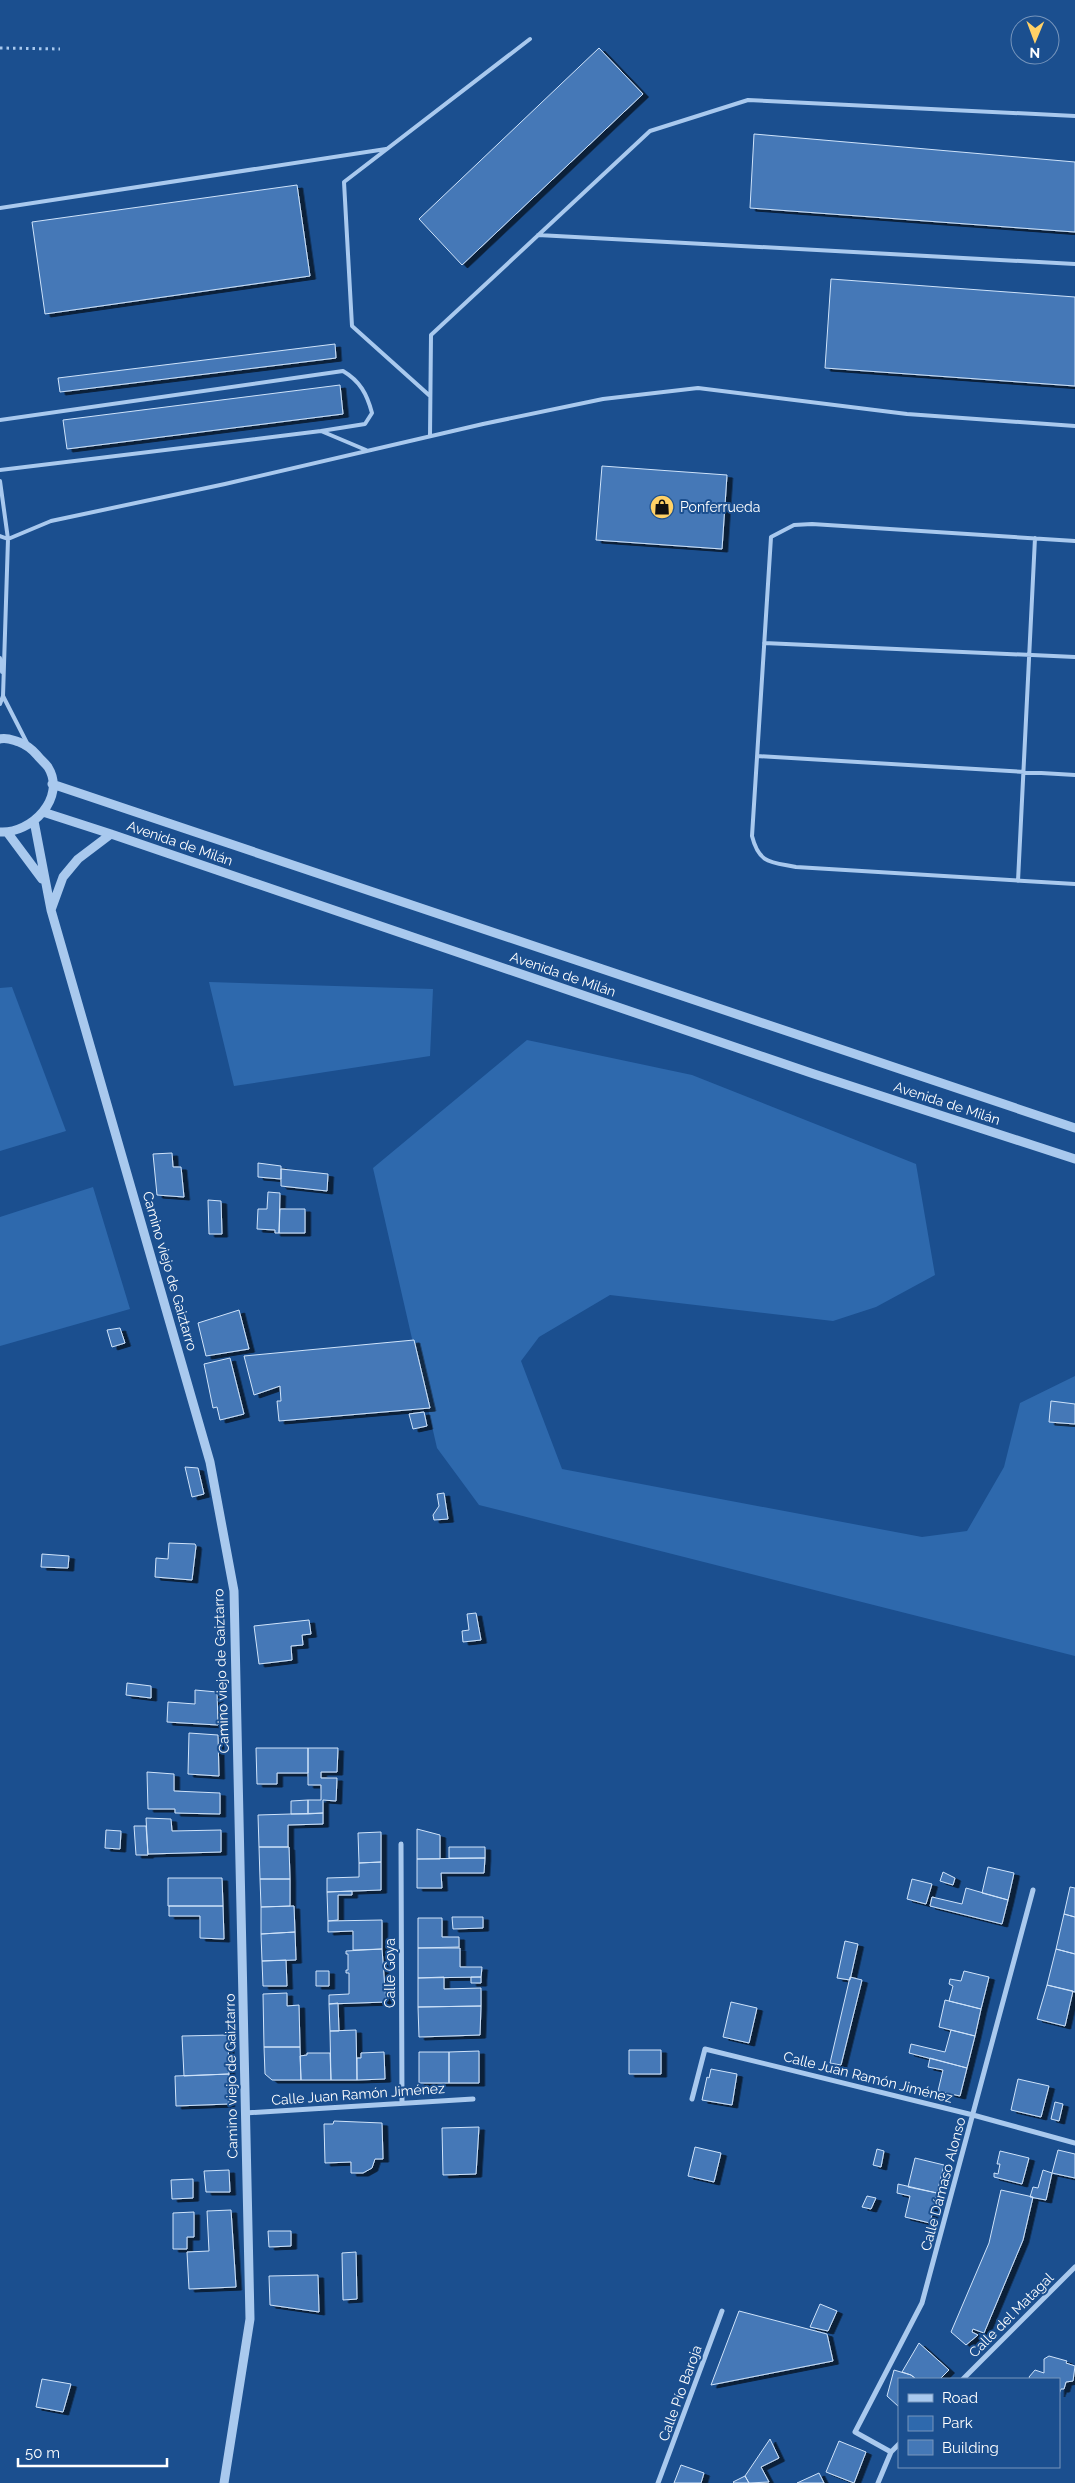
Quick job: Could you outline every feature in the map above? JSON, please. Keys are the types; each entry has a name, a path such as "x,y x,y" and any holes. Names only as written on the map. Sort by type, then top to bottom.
{"street":[{"path":"0,739 5,738 28,745 48,768 52,784 50,798 43,812 22,829 4,832"},
{"name":"Avenida de Milán","path":"52,784 1075,1128"},
{"name":"Avenida de Milán","path":"43,812 814,1074 1075,1159"},
{"name":"Camino viejo de Gaiztarro","path":"34,821 51,910 210,1462 234,1591 250,2318 224,2483"},
{"name":"Camino viejo de Gaiztarro","path":"4,832 44,881"},
{"path":"51,910 63,877 78,859 112,834"},
{"name":"Calle Goya","path":"401,1844 402,2103"},
{"name":"Calle Dámaso Alonso","path":"891,2452 855,2432 922,2303 1033,1890"},
{"name":"Calle Juan Ramón Jiménez","path":"692,2099 705,2049 973,2115 1075,2143"},
{"name":"Calle Juan Ramón Jiménez","path":"245,2113 473,2098"},
{"name":"Calle del Matagal","path":"965,2378 1075,2267"},
{"name":"Calle Pío Baroja","path":"658,2483 722,2311"},
{"path":"878,2483 891,2452 898,2445"}],"lane":[{"path":"430,396 352,326 344,182 530,39"},
{"path":"430,436 430,335 650,131 748,100 1075,116"},
{"path":"0,208 388,148"},
{"path":"538,235 1075,264"},
{"path":"0,420 343,371 354,377 368,396 372,413 365,424 321,431 0,470"},
{"path":"0,536 8,539 51,521 603,399 698,388 907,414 1075,426"},
{"path":"321,431 367,451"},
{"path":"0,481 8,539 4,681 3,696 0,704"},
{"path":"1075,541 794,525 771,538 752,836 756,850 767,862 796,867 1075,884"},
{"path":"1018,881 1035,538"},
{"path":"764,643 1075,657"},
{"path":"0,658 4,681"},
{"path":"3,696 28,745"},
{"path":"757,756 1075,775"}],"path":[{"path":"0,48 60,49"}],"green space":[{"path":"209,982 433,989 430,1056 234,1086"},
{"path":"12,987 66,1131 0,1151 0,988"},
{"path":"527,1040 692,1075 916,1164 935,1275 876,1307 833,1321 610,1295 539,1337 521,1361 562,1469 922,1537 967,1531 1004,1467 1020,1403 1075,1376 1075,1656 479,1505 437,1448 373,1168"},
{"path":"93,1187 130,1309 0,1346 0,1217"}],"building":[{"path":"599,48 643,94 462,265 419,219"},
{"path":"754,134 1075,162 1075,232 750,208"},
{"path":"297,185 310,276 45,314 32,222"},
{"path":"831,279 1075,297 1075,386 825,368"},
{"path":"335,344 336,358 60,392 58,378"},
{"path":"340,385 343,414 67,449 63,420"},
{"name":"Ponferrueda","path":"602,466 727,475 722,549 596,540"},
{"path":"172,1153 173,1167 181,1167 184,1197 157,1195 153,1154"},
{"path":"258,1163 281,1166 281,1179 258,1177"},
{"path":"281,1169 328,1174 327,1191 281,1186"},
{"path":"268,1192 280,1193 279,1233 275,1233 275,1230 257,1229 258,1209 267,1209"},
{"path":"208,1200 221,1201 222,1234 209,1234"},
{"path":"280,1209 305,1209 305,1233 279,1233"},
{"path":"239,1310 249,1349 206,1356 198,1323"},
{"path":"120,1328 125,1343 112,1347 107,1330"},
{"path":"414,1340 430,1408 279,1421 277,1401 281,1401 280,1386 254,1395 244,1356"},
{"path":"230,1358 244,1414 220,1420 217,1407 213,1408 204,1364"},
{"path":"1051,1401 1075,1404 1075,1424 1049,1422"},
{"path":"424,1412 427,1426 413,1429 409,1414"},
{"path":"185,1467 198,1468 204,1494 192,1497"},
{"path":"444,1493 448,1519 434,1520 433,1515 439,1506 437,1494"},
{"path":"169,1543 195,1544 192,1580 155,1577 156,1558 168,1559"},
{"path":"42,1554 69,1556 68,1568 41,1567"},
{"path":"476,1613 481,1640 463,1642 462,1631 469,1630 467,1614"},
{"path":"309,1620 311,1634 302,1635 303,1645 291,1646 292,1660 259,1664 254,1626"},
{"path":"127,1683 151,1686 151,1698 126,1695"},
{"path":"195,1690 217,1692 218,1725 167,1722 168,1702 195,1704"},
{"path":"189,1733 218,1735 219,1776 188,1774"},
{"path":"256,1748 308,1748 308,1773 277,1773 277,1784 257,1784"},
{"path":"308,1748 338,1748 337,1772 321,1772 321,1778 337,1778 336,1801 323,1800 323,1813 308,1814 308,1800 321,1800 321,1785 308,1785"},
{"path":"147,1772 174,1774 174,1791 220,1793 220,1814 175,1813 175,1809 148,1809"},
{"path":"308,1800 308,1814 291,1814 291,1801"},
{"path":"323,1813 323,1824 288,1825 288,1847 259,1847 258,1815"},
{"path":"146,1818 171,1819 172,1831 221,1830 221,1852 148,1854"},
{"path":"134,1826 146,1826 148,1855 136,1855"},
{"path":"417,1829 440,1835 440,1859 417,1859"},
{"path":"106,1830 121,1831 120,1849 105,1848"},
{"path":"381,1832 381,1862 359,1863 358,1833"},
{"path":"259,1847 289,1847 290,1879 260,1879"},
{"path":"449,1847 485,1847 485,1858 449,1858"},
{"path":"485,1858 484,1873 441,1873 442,1888 417,1888 417,1859"},
{"path":"381,1862 381,1890 327,1892 327,1878 359,1877 359,1863"},
{"path":"988,1867 1014,1873 1008,1900 982,1893"},
{"path":"943,1872 955,1878 953,1885 940,1881"},
{"path":"168,1878 222,1878 223,1906 168,1906"},
{"path":"260,1879 290,1879 290,1906 261,1907"},
{"path":"912,1879 932,1884 926,1904 907,1899"},
{"path":"1070,1887 1075,1888 1075,1917 1064,1914"},
{"path":"966,1888 1008,1900 1002,1924 930,1906 932,1897 962,1904"},
{"path":"352,1891 352,1895 338,1895 338,1920 328,1921 327,1892"},
{"path":"169,1906 223,1906 224,1939 200,1938 200,1916 169,1916"},
{"path":"294,1906 295,1932 261,1934 261,1907"},
{"path":"1064,1914 1075,1917 1075,1954 1056,1949"},
{"path":"452,1917 483,1917 483,1928 453,1929"},
{"path":"418,1918 442,1918 442,1937 459,1937 459,1947 418,1948"},
{"path":"382,1920 382,1949 353,1950 353,1931 328,1932 328,1921"},
{"path":"295,1932 296,1960 262,1961 261,1934"},
{"path":"845,1941 858,1944 850,1980 837,1978"},
{"path":"418,1948 460,1948 460,1967 482,1967 481,1977 418,1978"},
{"path":"382,1949 386,2002 329,2004 329,1995 349,1994 349,1973 346,1973 346,1970 348,1970 348,1954 346,1954 346,1951"},
{"path":"1056,1949 1075,1954 1075,1992 1047,1985"},
{"path":"286,1960 287,1986 263,1986 262,1961"},
{"path":"316,1971 329,1971 329,1986 316,1986"},
{"path":"964,1971 989,1977 981,2009 949,2001 953,1986 949,1984 950,1979 961,1981"},
{"path":"444,1977 444,1989 481,1988 481,2006 418,2007 418,1978"},
{"path":"471,1977 481,1977 481,1983 471,1983"},
{"path":"850,1977 862,1980 841,2065 830,2063"},
{"path":"1047,1985 1073,1991 1065,2026 1037,2019"},
{"path":"287,1993 287,2006 299,2005 300,2047 264,2047 263,1994"},
{"path":"945,2000 981,2009 975,2036 939,2027"},
{"path":"731,2002 757,2008 749,2043 723,2037"},
{"path":"338,2003 339,2031 330,2031 329,2004"},
{"path":"481,2006 480,2035 419,2037 418,2007"},
{"path":"356,2030 357,2080 331,2080 330,2031"},
{"path":"951,2030 975,2036 967,2068 909,2053 911,2044 945,2052"},
{"path":"228,2035 229,2074 184,2076 182,2036"},
{"path":"264,2047 300,2047 301,2080 272,2080 265,2074"},
{"path":"629,2050 661,2050 661,2074 629,2074"},
{"path":"479,2051 479,2083 449,2083 449,2052"},
{"path":"384,2052 385,2079 357,2080 357,2058 361,2058 361,2053"},
{"path":"419,2052 449,2052 449,2083 419,2083"},
{"path":"307,2053 330,2053 331,2080 301,2080 300,2056 307,2055"},
{"path":"930,2058 967,2068 960,2096 938,2091 943,2070 928,2067"},
{"path":"711,2069 737,2074 732,2105 702,2100 707,2077 709,2078"},
{"path":"229,2074 229,2104 176,2106 175,2076"},
{"path":"1018,2079 1049,2086 1041,2117 1011,2110"},
{"path":"1055,2102 1063,2104 1059,2121 1051,2119"},
{"path":"334,2121 382,2123 383,2159 375,2159 372,2168 363,2173 351,2173 351,2162 325,2163 324,2124 333,2124"},
{"path":"479,2127 476,2174 443,2175 442,2128"},
{"path":"695,2147 721,2153 714,2182 688,2176"},
{"path":"877,2149 884,2151 881,2167 873,2165"},
{"path":"1058,2150 1075,2154 1075,2178 1052,2173"},
{"path":"1000,2151 1029,2158 1022,2184 994,2177 994,2173 998,2174 1000,2164 997,2164"},
{"path":"915,2158 944,2165 937,2193 908,2187"},
{"path":"229,2170 230,2192 206,2192 204,2171"},
{"path":"1043,2170 1052,2173 1046,2200 1030,2197 1033,2187 1038,2188"},
{"path":"193,2179 193,2198 172,2199 171,2180"},
{"path":"898,2184 937,2193 930,2223 905,2217 910,2196 897,2193"},
{"path":"1001,2190 1033,2197 1023,2240 984,2333 973,2329 972,2332 978,2335 966,2345 951,2332 989,2243"},
{"path":"867,2196 876,2198 871,2209 862,2207"},
{"path":"231,2210 236,2287 189,2289 187,2252 209,2251 207,2211"},
{"path":"194,2212 194,2237 187,2237 187,2249 173,2249 173,2213"},
{"path":"268,2231 291,2231 291,2246 269,2247"},
{"path":"356,2252 357,2299 343,2300 342,2253"},
{"path":"318,2275 319,2312 270,2305 269,2276"},
{"path":"820,2304 837,2311 828,2331 810,2327"},
{"path":"739,2311 827,2334 833,2361 711,2385"},
{"path":"919,2343 949,2370 941,2378 915,2378 902,2372"},
{"path":"1049,2356 1067,2361 1066,2363 1075,2366 1073,2381 1066,2382 1064,2389 1061,2389 1060,2392 1060,2378 1030,2378 1035,2370 1044,2373 1044,2359"},
{"path":"894,2370 915,2378 898,2378 898,2406 887,2396"},
{"path":"42,2379 71,2384 63,2412 36,2407"},
{"path":"770,2439 779,2458 761,2467 769,2482 749,2483 745,2476"},
{"path":"839,2441 866,2452 854,2483 826,2472"},
{"path":"681,2465 704,2473 701,2483 674,2483"},
{"path":"819,2473 824,2483 797,2483"},
{"path":"745,2476 749,2483 733,2482"}],"place":[{"name":"Ponferrueda","path":"662,507"}]}
